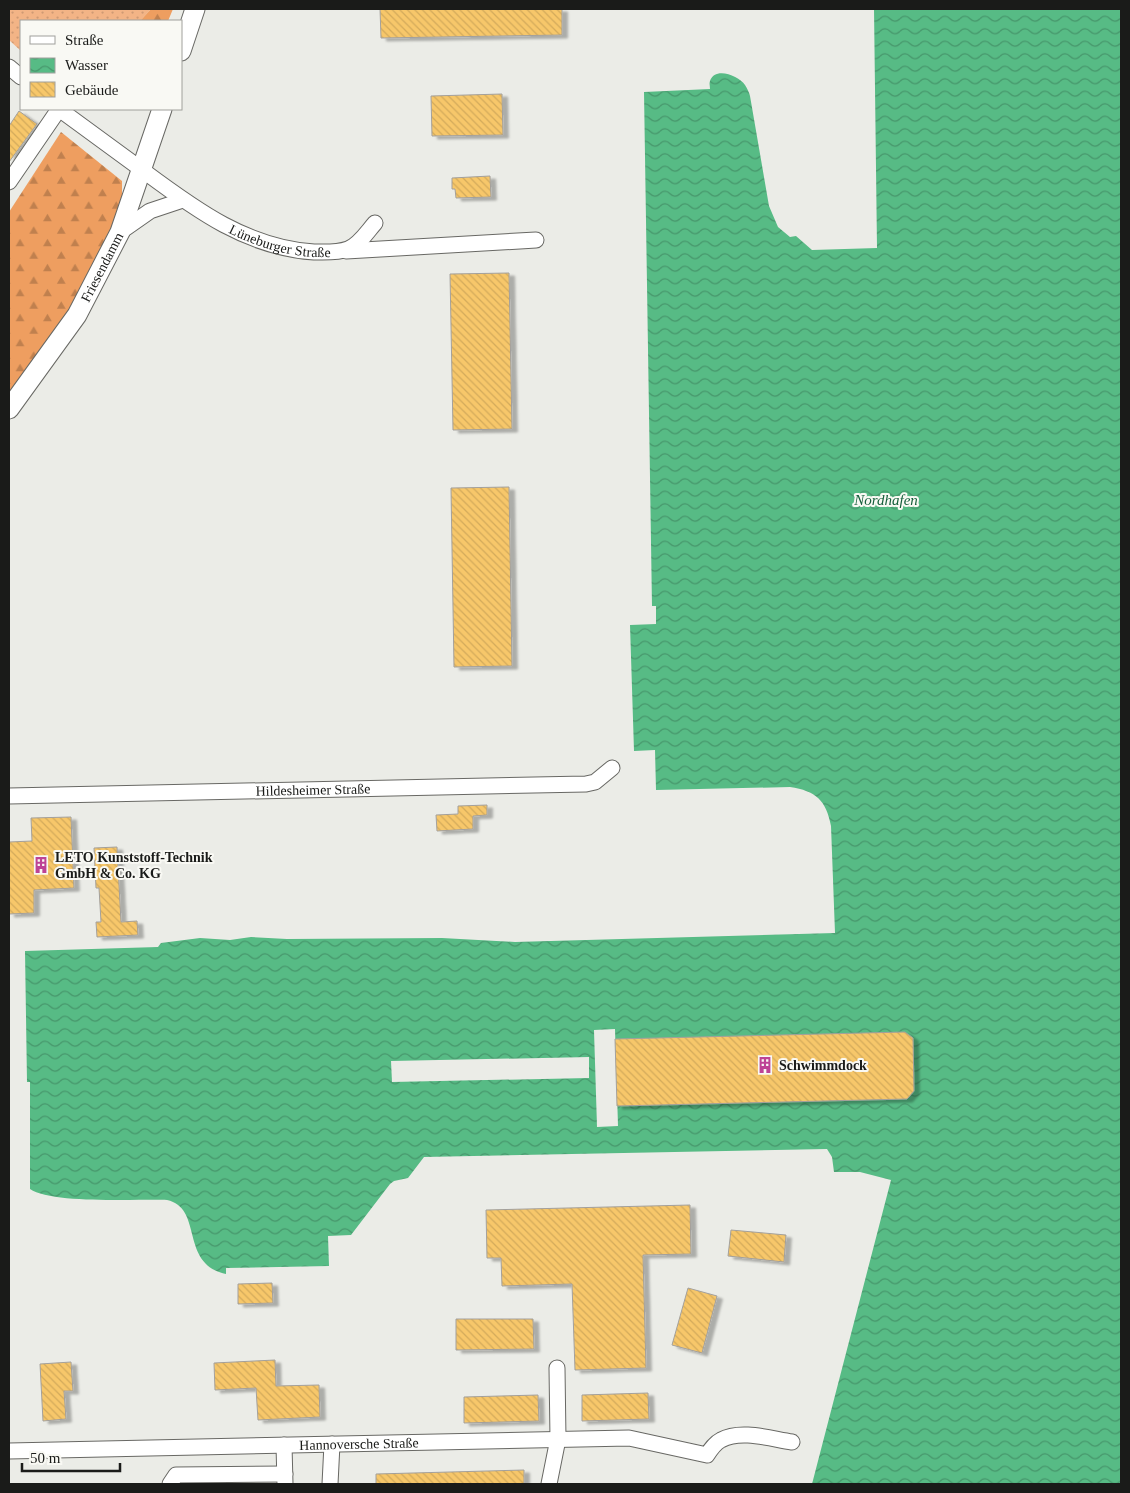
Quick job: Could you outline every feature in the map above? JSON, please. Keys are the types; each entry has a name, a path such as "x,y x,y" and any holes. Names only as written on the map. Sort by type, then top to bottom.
{"main road":[{"path":"182,48 196,9"},
{"name":"Friesendamm","path":"9,410 77,315 120,232 162,110"}],"street":[{"path":"9,67 20,76"},
{"path":"9,182 58,110"},
{"name":"Lüneburger Straße","path":"60,110 184,200 242,234 263,243 304,251 339,251 356,244 375,223"},
{"path":"120,232 150,211 184,200"},
{"path":"339,251 536,240"},
{"name":"Hildesheimer Straße","path":"9,796 586,784 595,782 612,768"},
{"path":"549,1484 558,1439 557,1368"},
{"name":"Hannoversche Straße","path":"9,1451 629,1438 708,1455 716,1444 728,1437 744,1435 792,1442"},
{"path":"330,1484 332,1444"},
{"path":"170,1484 176,1476 285,1479 284,1445"}],"shaded area":[{"path":"9,9 151,9 141,20 20,20 20,50 9,40"}],"green space":[{"path":"151,9 173,9 168,20 141,20"},
{"path":"61,132 122,181 122,212 75,314 9,406 9,212"}],"water":[{"name":"Nordhafen","path":"874,9 1121,9 1121,1484 812,1484 891,1180 860,1172 834,1172 832,1157 827,1149 424,1157 408,1178 394,1181 390,1184 351,1235 328,1236 329,1266 226,1268 226,1274 211,1268 202,1259 196,1248 190,1224 185,1214 178,1205 167,1200 75,1199 41,1194 30,1189 30,1082 27,1082 25,951 158,947 161,943 200,938 230,940 251,937 287,939 442,938 515,942 835,933 831,826 826,809 818,798 807,791 790,787 656,790 655,750 634,751 630,625 656,624 656,606 652,606 644,92 710,89 710,82 713,76 722,73 738,78 745,85 750,96 769,206 778,227 790,237 796,236 812,250 877,248"}],"pier":[{"path":"615,1029 618,1126 597,1127 594,1030"},
{"path":"589,1057 589,1078 392,1082 391,1061"}],"building":[{"path":"380,9 562,9 562,35 381,38"},
{"path":"502,94 503,135 432,136 431,96"},
{"path":"19,111 37,124 9,162 9,126"},
{"path":"490,176 491,197 456,198 455,189 452,189 452,178"},
{"path":"509,273 512,429 453,430 450,274"},
{"path":"509,487 512,666 454,667 451,488"},
{"path":"487,805 487,815 473,816 473,829 437,831 436,815 458,814 458,806"},
{"name":"LETO Kunststoff-Technik GmbH & Co. KG","path":"71,817 74,888 34,890 34,913 9,914 9,842 32,841 31,818"},
{"path":"117,847 121,922 137,921 138,935 97,937 96,922 101,922 99,888 96,888 94,848"},
{"name":"Schwimmdock","path":"905,1032 913,1038 914,1091 907,1099 617,1106 615,1039"},
{"path":"690,1205 691,1254 643,1255 646,1368 575,1370 572,1284 502,1286 501,1258 487,1258 486,1210"},
{"path":"731,1230 786,1235 784,1262 728,1256"},
{"path":"272,1283 273,1303 238,1304 238,1284"},
{"path":"688,1288 717,1296 702,1353 672,1345"},
{"path":"456,1319 533,1319 534,1349 456,1350"},
{"path":"275,1360 276,1386 319,1385 320,1417 258,1420 256,1388 215,1390 214,1363"},
{"path":"71,1362 73,1391 64,1391 66,1419 43,1421 40,1364"},
{"path":"648,1393 649,1419 582,1421 582,1395"},
{"path":"538,1395 539,1421 464,1423 464,1397"},
{"path":"524,1470 524,1484 376,1484 376,1474"}],"place":[{"name":"LETO Kunststoff-Technik GmbH & Co. KG","path":"41,865"},
{"name":"Schwimmdock","path":"765,1065"}]}
